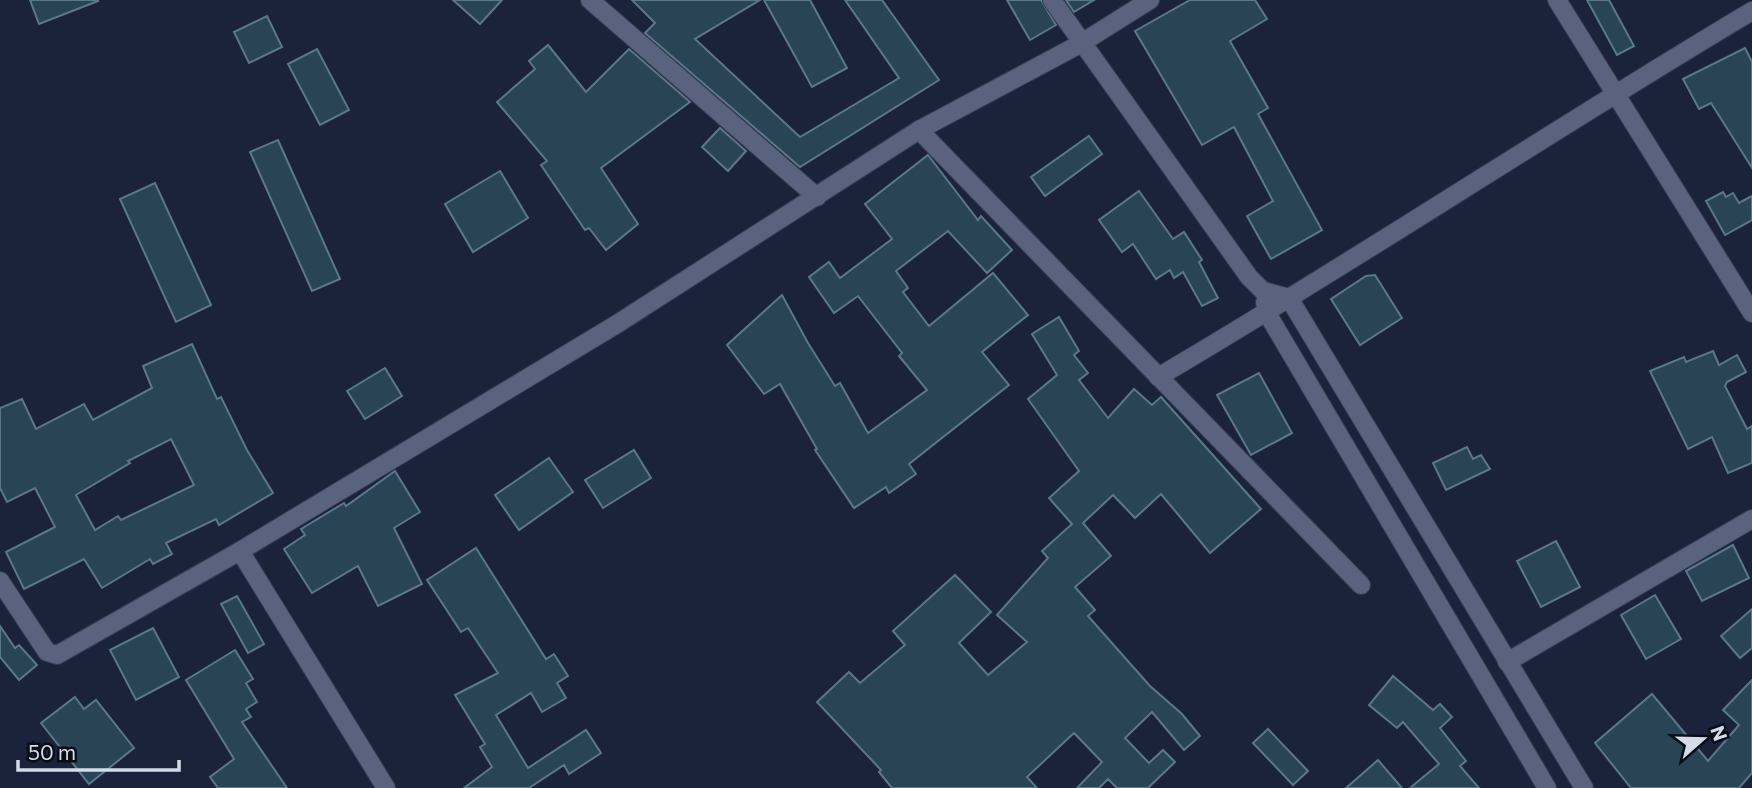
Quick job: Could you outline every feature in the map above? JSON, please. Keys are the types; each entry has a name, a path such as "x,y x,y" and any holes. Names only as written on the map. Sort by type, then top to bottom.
{"street":[{"path":"590,0 817,197"},
{"path":"1052,0 1080,44 1249,277 1263,292 1289,298 1584,788"},
{"path":"0,581 47,652 57,654 240,551 617,324 919,130 1080,44 1150,0"},
{"path":"1557,0 1752,313"},
{"path":"1158,377 1266,313 1615,93 1752,11"},
{"path":"919,130 1360,585"},
{"path":"1263,292 1266,313 1547,788"},
{"path":"1507,662 1752,519"},
{"path":"240,551 386,788"}],"building":[{"path":"30,0 97,0 98,1 39,24"},
{"path":"453,0 502,0 480,24"},
{"path":"632,0 760,0 695,39 800,137 899,78 845,0 882,0 939,80 800,167 645,33 655,23"},
{"path":"764,0 810,0 847,68 812,87"},
{"path":"1007,0 1041,0 1056,25 1030,40"},
{"path":"1066,0 1094,0 1074,12"},
{"path":"1190,0 1255,0 1267,19 1230,41 1268,108 1258,114 1322,230 1271,259 1247,216 1273,201 1234,127 1202,145 1135,31"},
{"path":"1587,0 1609,0 1634,46 1617,55"},
{"path":"267,16 282,47 249,63 234,32"},
{"path":"548,45 586,92 629,49 690,102 601,168 638,224 606,250 589,228 585,230 541,165 547,161 497,102 535,69 529,61"},
{"path":"1745,48 1752,62 1752,168 1711,103 1699,109 1683,79"},
{"path":"317,49 349,110 320,125 288,64"},
{"path":"720,128 746,151 728,171 702,147"},
{"path":"1089,136 1102,154 1045,196 1031,177"},
{"path":"278,140 340,279 312,291 250,152"},
{"path":"928,155 978,220 981,216 1012,250 987,273 948,231 896,271 908,288 903,292 929,326 993,273 1028,315 982,352 1009,385 909,464 916,474 889,493 886,487 854,508 815,450 817,449 780,384 764,394 727,345 782,295 808,343 835,386 840,383 868,433 927,390 899,356 902,353 858,296 834,313 809,277 829,262 840,278 892,239 865,204"},
{"path":"500,171 528,218 473,252 445,204"},
{"path":"155,183 211,305 176,322 120,199"},
{"path":"1139,191 1173,239 1184,232 1202,260 1199,262 1218,298 1202,306 1183,272 1174,278 1170,270 1156,279 1133,244 1122,252 1099,220"},
{"path":"1723,192 1726,197 1733,193 1739,203 1752,196 1752,220 1725,235 1706,201"},
{"path":"1375,275 1402,318 1360,345 1331,299 1366,276"},
{"path":"1059,317 1079,351 1074,355 1088,373 1079,380 1108,418 1134,389 1152,405 1161,397 1261,509 1210,553 1161,494 1135,518 1113,495 1083,523 1111,556 1075,587 1095,610 1088,616 1150,686 1182,714 1200,736 1184,750 1152,712 1125,738 1149,763 1163,750 1175,762 1148,788 1117,788 1108,779 1099,788 1077,788 1102,762 1074,733 1027,777 1037,788 892,788 879,772 881,770 817,702 849,672 860,683 905,645 893,631 955,575 991,612 959,643 988,675 1027,642 997,615 1048,558 1042,551 1072,524 1049,498 1079,471 1028,399 1057,375 1032,334"},
{"path":"192,344 217,399 221,397 247,450 273,493 219,525 216,519 166,543 172,554 153,564 150,559 102,588 84,559 24,589 6,552 55,527 35,488 7,502 0,488 0,408 22,399 36,429 84,404 93,420 152,388 143,366","holes":["171,439 194,485 121,520 118,516 95,530 76,495 130,463 128,461"]},
{"path":"1713,351 1719,365 1737,355 1746,372 1727,382 1725,386 1747,429 1752,426 1752,463 1728,473 1712,437 1688,449 1650,371 1684,357 1686,362"},
{"path":"385,368 402,396 365,419 347,391"},
{"path":"1259,373 1292,433 1251,455 1217,395"},
{"path":"1467,447 1473,459 1481,455 1490,469 1446,490 1433,463"},
{"path":"634,450 651,478 603,508 585,480"},
{"path":"549,458 573,492 519,530 495,495"},
{"path":"395,471 420,512 394,528 422,584 378,606 358,566 312,593 284,549 305,535 301,529 344,503 346,506"},
{"path":"1556,541 1580,587 1541,607 1517,561"},
{"path":"1733,545 1749,578 1702,601 1686,571"},
{"path":"476,548 546,659 554,654 568,676 557,683 566,698 542,712 531,693 496,715 528,768 586,730 601,753 569,774 564,765 529,788 464,788 492,767 480,747 485,744 455,695 498,673 468,628 461,632 427,580"},
{"path":"1655,595 1681,639 1646,659 1621,615"},
{"path":"237,596 264,644 248,653 221,604"},
{"path":"1752,609 1752,648 1740,658 1721,636"},
{"path":"0,626 15,648 19,645 37,665 19,680 0,657"},
{"path":"153,628 179,677 136,700 110,650"},
{"path":"235,650 253,679 246,683 257,702 246,709 251,717 242,722 287,788 218,788 210,777 234,759 186,680"},
{"path":"1393,676 1433,710 1440,704 1452,717 1440,728 1466,761 1460,766 1479,788 1410,788 1439,764 1403,722 1397,728 1369,705"},
{"path":"1752,680 1752,773 1739,788 1631,788 1595,743 1652,694 1708,761 1739,725 1723,710"},
{"path":"75,697 84,709 96,700 134,748 89,784 41,723"},
{"path":"1268,729 1308,771 1293,785 1253,743"},
{"path":"1378,760 1402,788 1346,788"}]}
